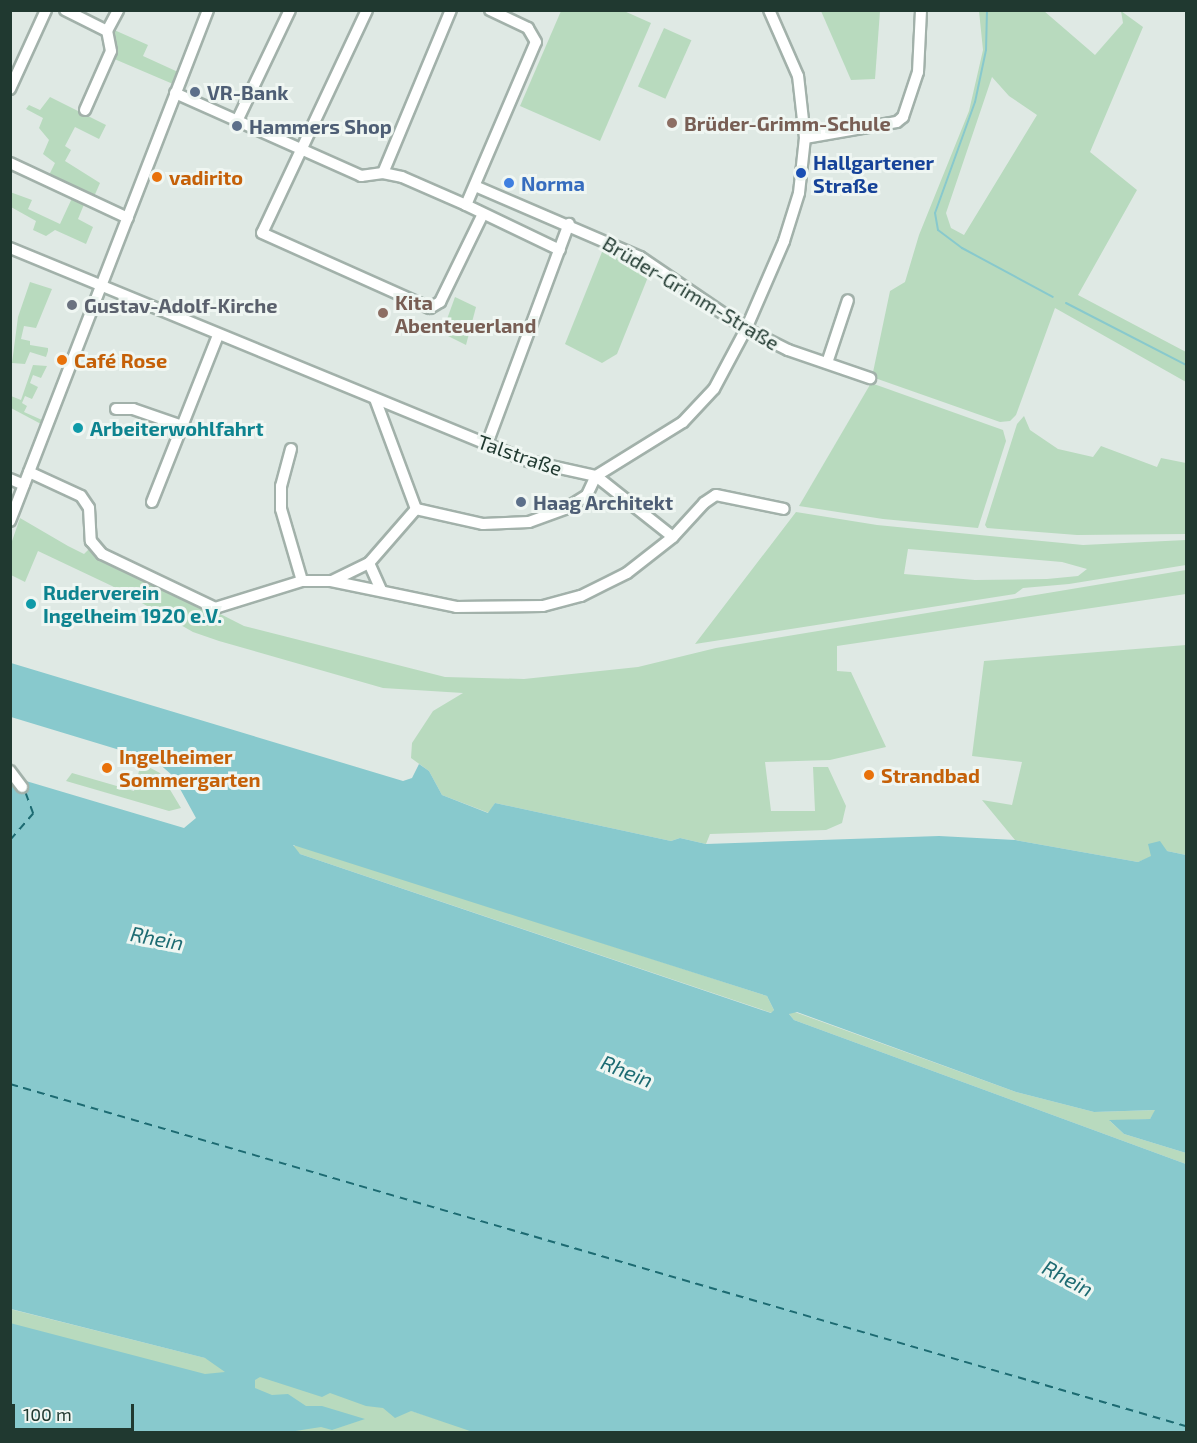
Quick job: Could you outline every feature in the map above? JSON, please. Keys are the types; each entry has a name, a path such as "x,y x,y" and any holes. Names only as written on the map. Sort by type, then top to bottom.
{"street":[{"path":"10,89 46,10"},
{"path":"65,10 107,31"},
{"path":"85,110 111,51 107,31 118,10"},
{"path":"10,521 208,10"},
{"path":"237,121 290,10"},
{"path":"367,10 262,233 430,308 440,302 483,214"},
{"path":"383,172 451,10"},
{"path":"466,205 536,42 528,28 490,10"},
{"path":"416,509 483,524 529,522 565,509 586,495 596,476 683,422 714,389 746,329 784,241 799,193 805,138 798,76 769,10"},
{"path":"805,138 897,122 903,117 918,72 921,10"},
{"path":"176,93 361,176 383,172 466,205 560,250"},
{"path":"10,163 128,218"},
{"name":"Brüder-Grimm-Straße","path":"475,186 569,224 640,257 746,329 788,350 870,378"},
{"path":"487,444 569,224"},
{"name":"Talstraße","path":"10,248 101,288 536,464 596,476"},
{"path":"827,363 849,300"},
{"path":"152,502 218,335"},
{"path":"375,399 416,509"},
{"path":"116,409 133,409 182,426"},
{"path":"291,449 281,486 281,509 302,581"},
{"path":"29,472 85,500 91,542 102,554 215,608 302,581 332,581 456,607 543,606 605,586 673,537 704,503 716,495 784,509"},
{"path":"596,476 673,537"},
{"path":"10,479 24,485"},
{"path":"332,581 369,563 416,509"},
{"path":"369,563 381,590"},
{"path":"10,771 22,786"}],"green space":[{"path":"561,11 624,11 651,23 600,141 520,106"},
{"path":"821,11 880,11 875,79 851,80"},
{"path":"979,11 1044,11 1095,55 1123,23 1121,11 1143,27 1090,152 1137,190 1078,295 1186,352 1186,382 1055,308 1016,415 1010,421 1000,422 872,377 890,291 905,282 919,235 969,111 983,50","holes":["992,77 1009,96 1037,115 964,235 951,228 946,213"]},
{"path":"664,28 691,40 665,99 638,86"},
{"path":"112,29 148,45 143,56 178,72 173,84 112,58"},
{"path":"50,97 106,125 99,139 75,127 65,146 71,150 65,161 100,183 93,199 49,175 55,163 43,154 49,140 39,128 43,118 26,109 29,105 40,110"},
{"path":"10,192 32,200 28,209 60,224 73,196 85,202 78,219 93,227 86,244 55,230 46,236 33,230 36,221 11,207"},
{"path":"604,247 650,272 617,354 602,363 565,344"},
{"path":"30,282 52,289 36,328 24,326 21,339 30,341 30,345 48,348 48,351 46,357 30,352 25,364 12,363 18,317"},
{"path":"455,297 476,307 466,345 442,333"},
{"path":"33,365 47,366 41,378 33,375 30,383 38,387 32,399 25,396 22,403 27,406 24,412 42,420 41,424 11,408 11,396 21,400"},
{"path":"871,383 1003,430 1006,441 978,528 883,519 799,506"},
{"path":"1024,416 1030,430 1058,449 1093,457 1101,446 1157,467 1161,458 1186,463 1186,534 1077,535 987,528 985,525 1017,424"},
{"path":"796,512 877,525 1083,545 1186,540 1186,565 1069,584 1023,588 1015,594 695,644","holes":["908,549 1062,562 1087,569 1078,576 1047,579 975,580 904,574"]},
{"path":"20,518 84,554 90,548 244,626 445,677 524,679 638,667 716,648 1186,570 1186,594 837,646 837,671 851,672 886,747 830,760 765,762 771,811 815,811 813,767 828,767 846,806 842,823 826,830 710,834 706,844 680,838 671,841 495,803 489,813 442,795 429,771 411,758 412,743 433,711 463,693 383,688 219,641 193,632 112,586 38,551 25,582 11,575 11,544"},
{"path":"1186,645 1186,855 1167,851 1138,862 1015,840 982,800 1012,805 1022,762 972,756 984,661"},
{"path":"141,763 160,773 181,808 169,811 66,781 72,773 134,791"},
{"path":"296,844 767,996 774,1010 772,1013 300,854 292,849"},
{"path":"792,1011 1016,1092 1094,1112 1156,1110 1150,1119 1110,1121 1124,1134 1186,1153 1186,1164 794,1020 789,1014"},
{"path":"10,1309 396,1406 477,1432 230,1432 11,1324"}],"water":[{"name":"Rhein","path":"11,663 403,781 412,778 419,764 429,771 442,795 488,813 495,803 671,841 680,838 706,844 939,836 1015,840 1138,862 1151,856 1148,844 1160,841 1167,851 1186,855 1186,1153 1124,1134 1109,1120 1150,1119 1155,1110 1094,1112 1016,1092 797,1012 789,1014 794,1020 1186,1164 1186,1432 473,1432 411,1411 395,1418 383,1408 366,1406 330,1393 322,1397 260,1377 255,1380 255,1388 272,1395 288,1394 306,1406 322,1406 365,1419 332,1430 321,1427 289,1432 11,1432 10,1323 205,1374 225,1372 205,1358 11,1309 11,784 26,781 184,828 196,818 173,776 156,761 11,717","holes":["293,845 767,996 774,1010 771,1013 300,854"]}],"waterway":[{"path":"987,10 986,50 975,102 935,213 938,230 962,248 1053,297"},
{"path":"1066,303 1186,365"}],"ferry route":[{"path":"10,840 33,814 25,792"},
{"path":"10,1084 1186,1426"}],"place":[{"name":"VR-Bank","path":"195,92"},
{"name":"Brüder-Grimm-Schule","path":"672,123"},
{"name":"Hammers Shop","path":"237,126"},
{"name":"Hallgartener Straße","path":"801,173"},
{"name":"vadirito","path":"157,177"},
{"name":"Norma","path":"509,183"},
{"name":"Gustav-Adolf-Kirche","path":"72,305"},
{"name":"Kita Abenteuerland","path":"383,313"},
{"name":"Café Rose","path":"62,360"},
{"name":"Arbeiterwohlfahrt","path":"78,428"},
{"name":"Haag Architekt","path":"521,502"},
{"name":"Ruderverein Ingelheim 1920 e.V.","path":"31,604"},
{"name":"Ingelheimer Sommergarten","path":"107,768"},
{"name":"Strandbad","path":"869,775"}]}
